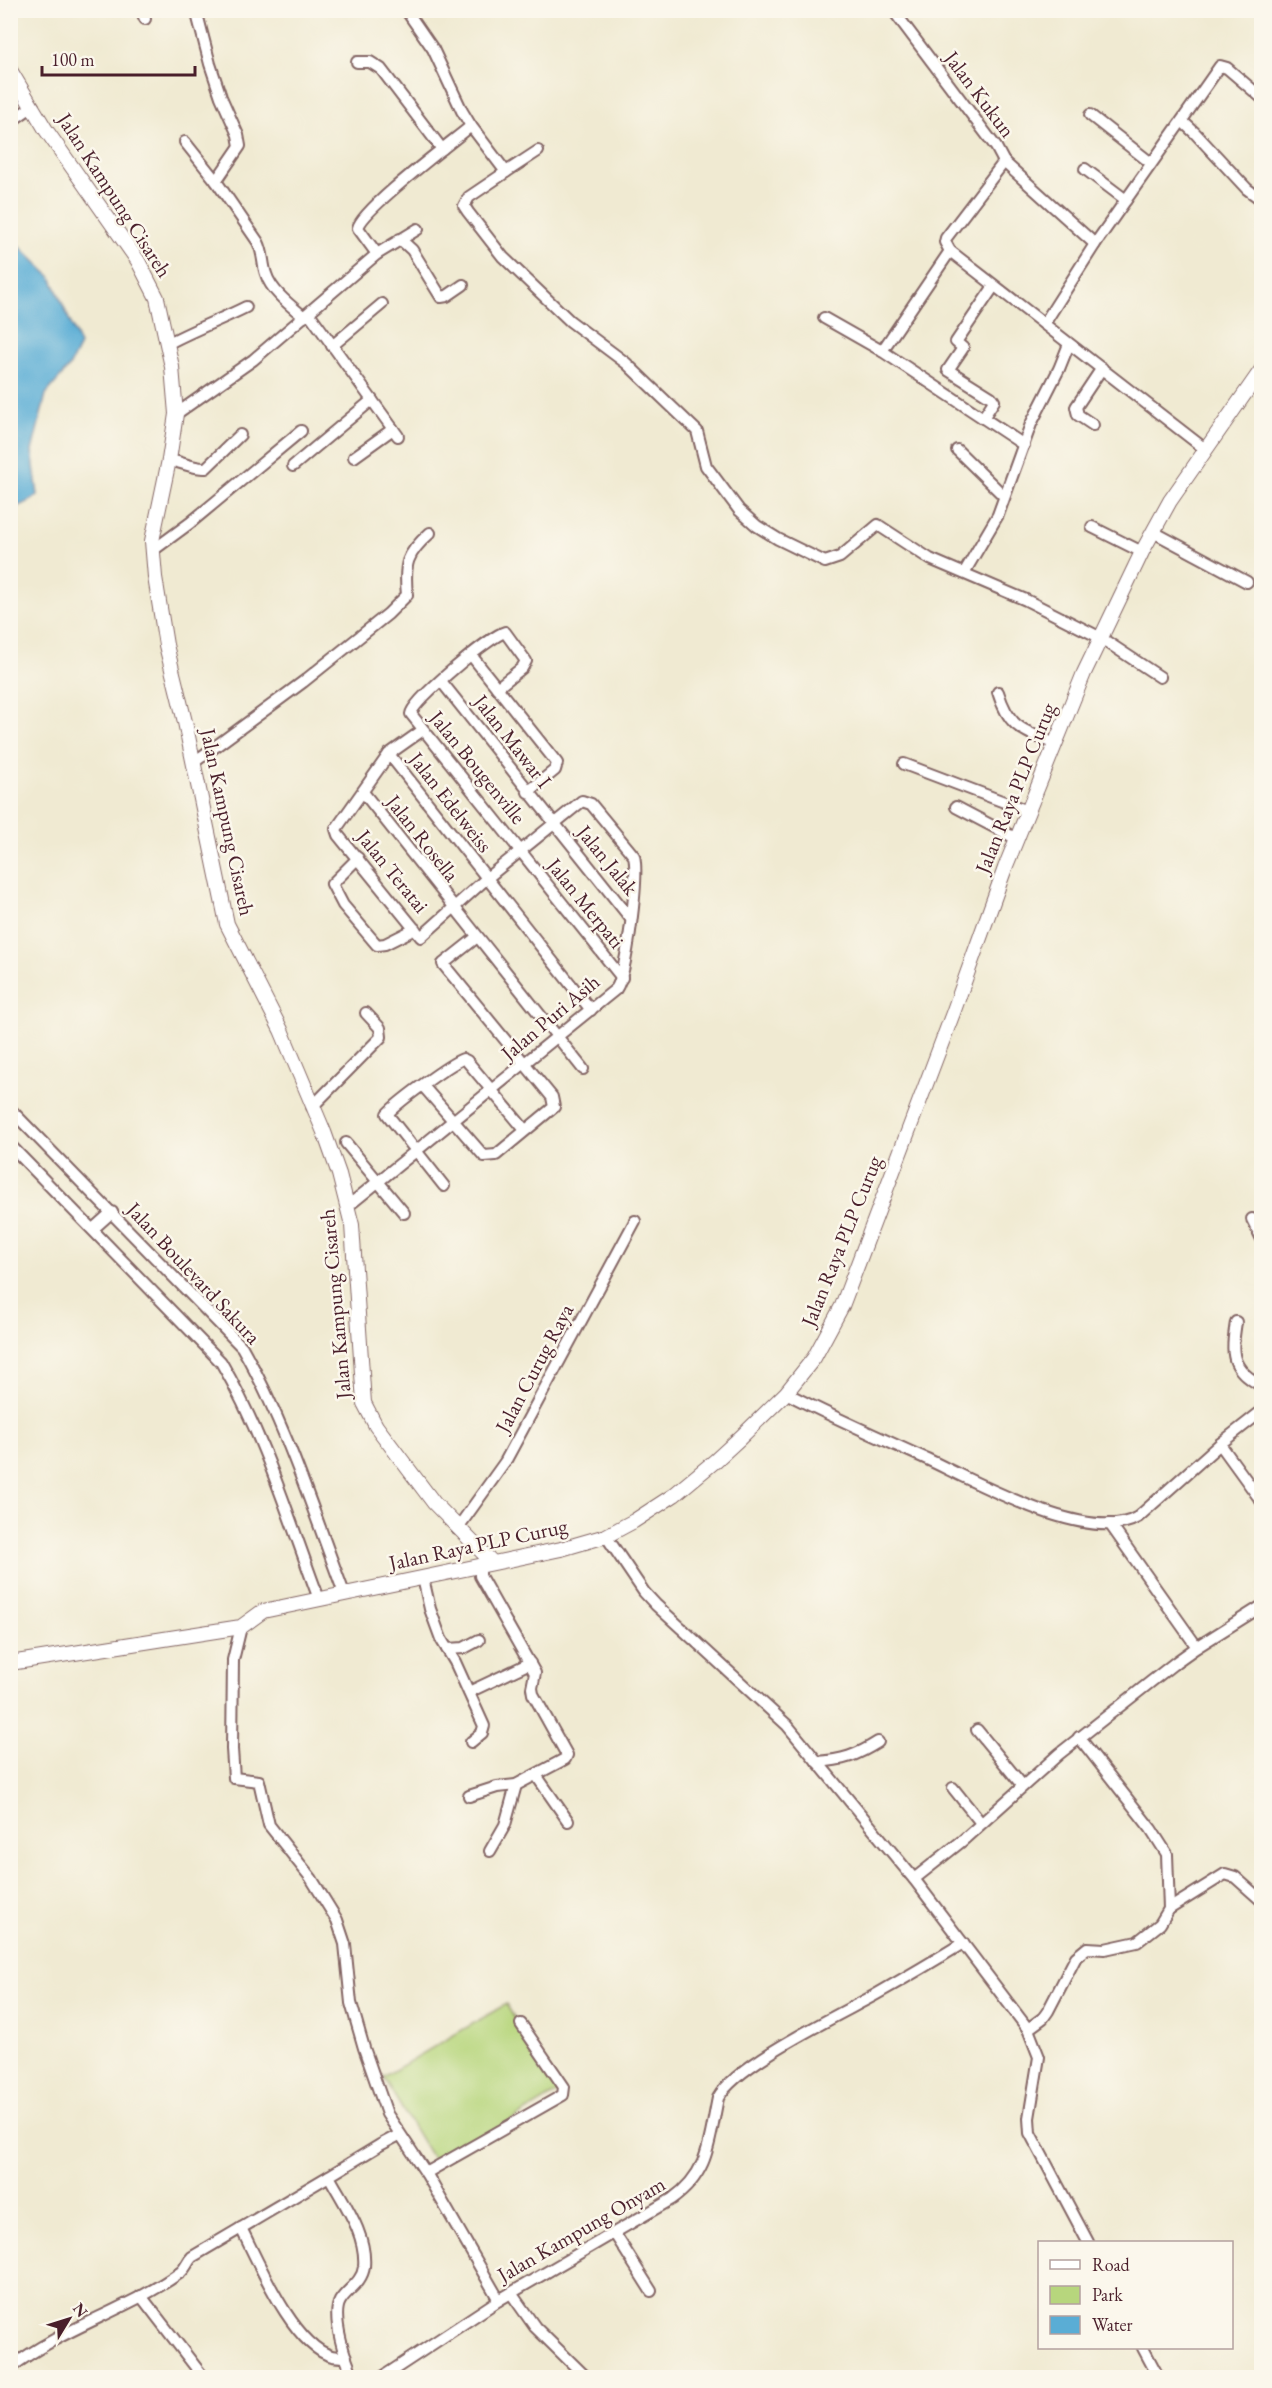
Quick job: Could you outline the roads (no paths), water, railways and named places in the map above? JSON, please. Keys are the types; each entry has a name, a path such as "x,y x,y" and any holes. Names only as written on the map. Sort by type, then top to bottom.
{"main road":[{"name":"Jalan Kampung Cisareh","path":"10,70 46,130 103,209 157,298 167,344 176,414 169,460 156,517 152,551 166,645 227,924 281,1030 331,1153 348,1206 353,1236 364,1403 376,1426 434,1503 486,1563"},
{"name":"Jalan Raya PLP Curug","path":"10,1663 36,1657 241,1627 263,1611 561,1549 606,1536 654,1509 699,1475 786,1393 814,1358 842,1306 1017,839 1101,638 1142,552 1174,494 1262,369"}],"street":[{"path":"196,10 218,86 238,135 240,146 216,181"},
{"path":"405,10 433,49 471,126 506,172"},
{"name":"Jalan Kukun","path":"893,10 996,147 1004,162 945,238 950,251"},
{"path":"357,62 370,62 381,69 442,149"},
{"path":"1044,324 1095,244 1220,66 1227,68 1262,98"},
{"path":"10,122 33,106"},
{"path":"1090,115 1151,163"},
{"path":"1182,122 1196,133 1247,189 1262,200"},
{"path":"378,254 358,228 359,222 471,126"},
{"path":"185,142 216,181 258,242 269,280 306,315 332,346 395,432 354,457"},
{"path":"538,151 469,197 464,206 503,257 561,313 626,363 697,431 706,466 731,501 757,526 825,562 840,557 878,525 930,559 1026,600 1101,638 1160,677"},
{"path":"1004,162 1095,244"},
{"path":"1085,170 1126,200"},
{"path":"176,414 253,360 378,254 418,229"},
{"path":"400,239 412,250 441,297 447,296 463,285"},
{"path":"882,351 950,251 1205,449"},
{"path":"983,418 994,401 948,370 963,348 956,342 994,286"},
{"path":"332,346 382,304"},
{"path":"167,344 246,307"},
{"path":"824,318 882,351 1024,445"},
{"path":"964,573 998,515 1031,424 1069,344"},
{"path":"1093,425 1078,415 1076,407 1102,368"},
{"path":"293,466 372,400"},
{"path":"152,551 205,511 301,431"},
{"path":"169,460 187,463 200,469 206,468 240,435"},
{"path":"957,450 1004,496"},
{"path":"1092,526 1142,552"},
{"path":"1155,529 1159,535 1247,582"},
{"path":"193,763 295,688 388,614 406,595 405,570 408,558 417,544 430,533"},
{"path":"441,681 503,632 508,634 526,661 522,668 497,688"},
{"path":"471,655 557,763 555,770 528,792"},
{"name":"Jalan Bougenville","path":"441,681 410,711 521,853"},
{"name":"Jalan Mawar I","path":"441,681 554,825"},
{"path":"998,692 1004,712 1012,721 1023,730 1055,744"},
{"name":"Jalan Edelweiss","path":"423,730 389,754 591,1010"},
{"path":"363,792 389,754"},
{"path":"904,764 1028,811"},
{"name":"Jalan Teratai","path":"363,792 336,829 418,933"},
{"name":"Jalan Rosella","path":"363,792 583,1069"},
{"name":"Jalan Puri Asih","path":"348,1206 616,989 622,978 631,919 634,856 591,804 582,801 521,853 418,933 380,946 343,904 332,884 358,858"},
{"path":"956,807 1017,839"},
{"name":"Jalan Jalak","path":"554,825 631,919"},
{"name":"Jalan Merpati","path":"521,853 622,978"},
{"path":"423,1086 484,1156 490,1157 554,1107 555,1102 443,964 477,937"},
{"path":"312,1107 381,1037 380,1028 366,1013"},
{"path":"444,1186 387,1114 456,1061 463,1059 471,1064 491,1092 525,1130"},
{"name":"Jalan Boulevard Sakura","path":"10,1109 242,1347 277,1417 344,1593"},
{"path":"346,1143 404,1213"},
{"name":"Jalan Boulevard Sakura","path":"10,1145 221,1362 237,1389 254,1426 319,1599"},
{"path":"93,1229 112,1212"},
{"path":"1252,1219 1262,1239"},
{"name":"Jalan Curug Raya","path":"457,1529 505,1462 635,1221"},
{"path":"1236,1322 1233,1356 1248,1378 1262,1386"},
{"path":"786,1393 1003,1496 1060,1516 1110,1524 1128,1523 1138,1517 1220,1444 1262,1411"},
{"path":"1220,1444 1262,1502"},
{"path":"1110,1524 1197,1647"},
{"path":"606,1536 644,1592 656,1605 787,1725 914,1879 1028,2029 1039,2057 1029,2118 1030,2133 1087,2241"},
{"path":"469,1796 497,1787 516,1785 565,1759 567,1755 533,1694 535,1673 480,1576 486,1563"},
{"path":"423,1578 430,1609 484,1726 482,1732 471,1742"},
{"path":"914,1879 1079,1737 1167,1668 1262,1606"},
{"path":"241,1627 233,1660 231,1749 234,1778 235,1780 259,1781 269,1825 310,1878 337,1920 345,1944 351,2003 387,2114 426,2173 498,2300"},
{"path":"447,1648 464,1648 479,1640"},
{"path":"469,1692 530,1663"},
{"path":"977,1730 1022,1785"},
{"path":"1079,1737 1151,1829 1167,1854 1169,1909"},
{"path":"817,1762 841,1760 860,1753 878,1742"},
{"path":"536,1775 568,1821"},
{"path":"490,1851 505,1825 516,1785"},
{"path":"953,1788 981,1823"},
{"path":"1028,2029 1043,2018 1048,2011 1076,1957 1082,1950 1105,1949 1137,1942 1160,1923 1169,1909 1225,1874 1235,1877 1262,1901"},
{"name":"Jalan Kampung Onyam","path":"381,2378 498,2300 615,2234 686,2190 703,2166 718,2098 723,2088 735,2077 963,1943"},
{"path":"426,2173 563,2096 564,2087 521,2024"},
{"path":"10,2368 49,2344 141,2296 181,2272 192,2257 399,2135"},
{"path":"330,2176 357,2229 364,2262 361,2277 339,2302 336,2315 346,2357 354,2378"},
{"path":"241,2228 285,2313 313,2344 332,2356 346,2357"},
{"path":"615,2234 651,2291"},
{"path":"511,2294 535,2327 587,2378"},
{"path":"141,2296 204,2378"},
{"path":"1144,2349 1159,2378"}],"water":[{"path":"11,238 51,277 80,345 69,367 46,394 32,451 38,495 11,509"}]}
